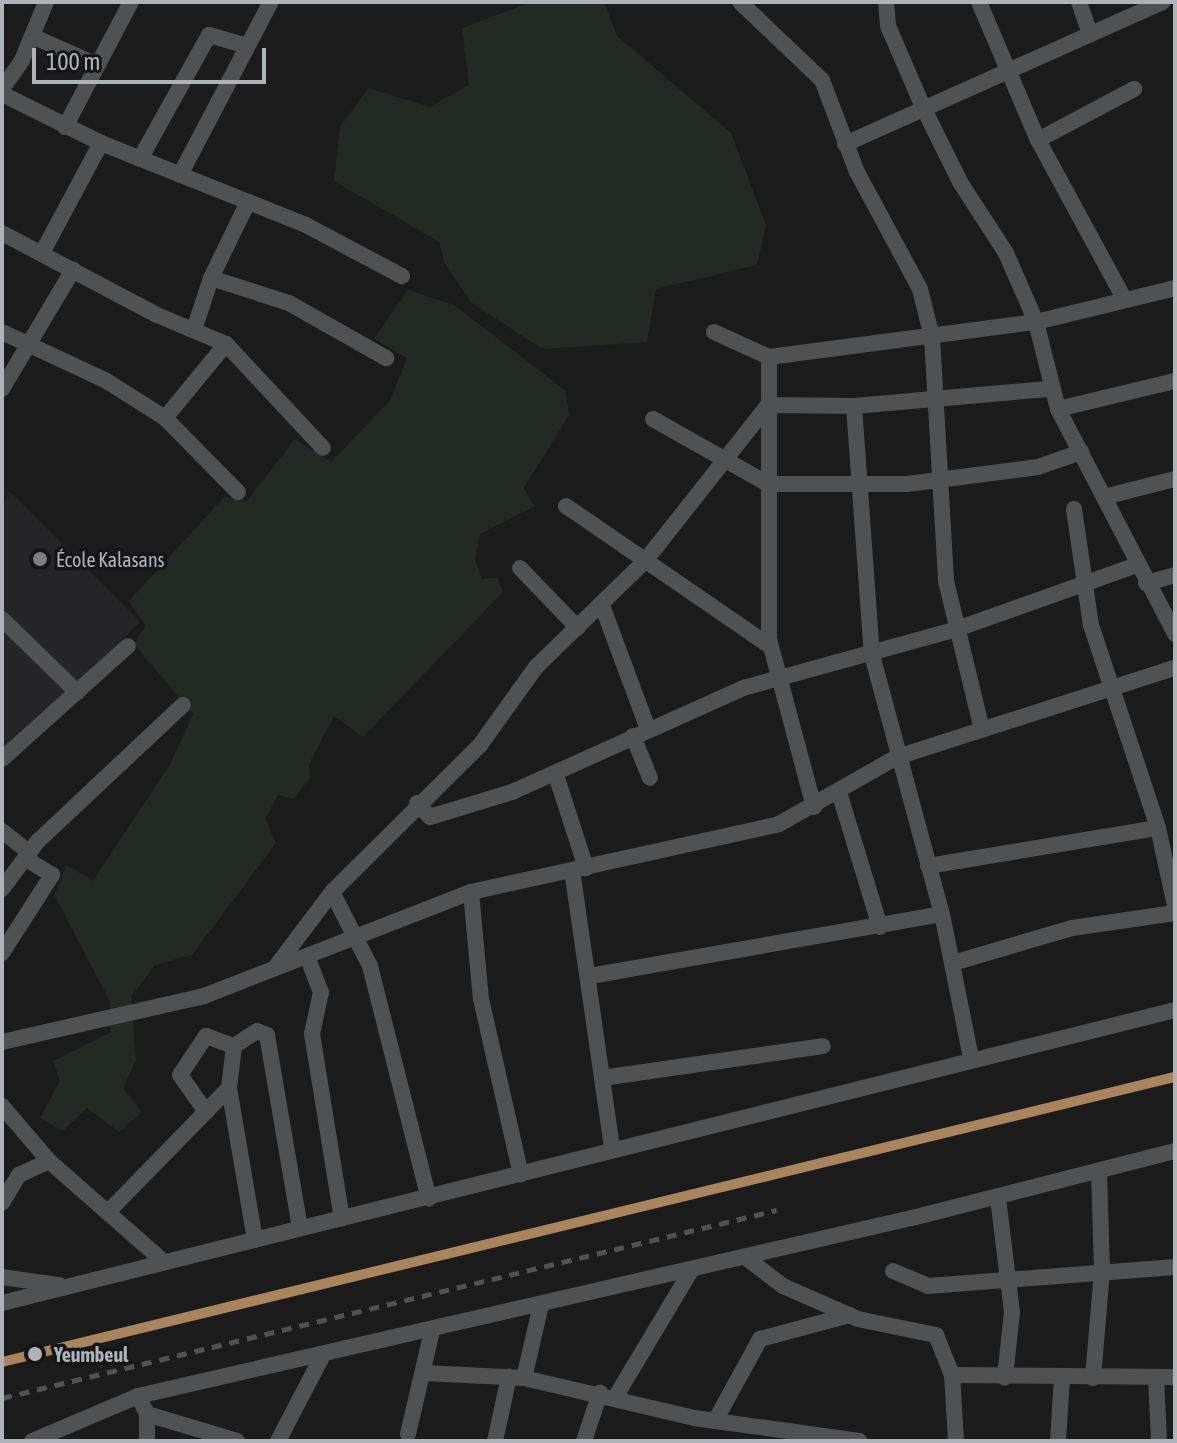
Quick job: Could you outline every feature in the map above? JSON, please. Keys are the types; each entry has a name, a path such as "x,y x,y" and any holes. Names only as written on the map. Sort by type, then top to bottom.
{"street":[{"path":"46,2 32,36 2,91 65,127 248,202 402,276"},
{"path":"65,127 131,2"},
{"path":"180,175 271,2"},
{"path":"740,2 822,80 845,144 920,289 932,337 954,630 982,730"},
{"path":"886,2 888,26 924,109 960,182 1006,253 1036,322 1050,389 1058,409 1175,634"},
{"path":"979,2 1006,74 1038,140 1125,300"},
{"path":"1079,2 1090,34"},
{"path":"845,144 1163,2"},
{"path":"140,159 209,35 247,46"},
{"path":"32,36 97,65"},
{"path":"1038,140 1134,89"},
{"path":"42,253 101,143"},
{"path":"194,330 211,278 248,202"},
{"path":"2,233 226,344 323,448"},
{"path":"2,389 73,270"},
{"path":"211,278 289,303 386,358"},
{"path":"714,332 769,357 1036,322 1175,288"},
{"path":"2,332 165,418 238,492"},
{"path":"165,418 226,344"},
{"path":"769,357 770,646 814,807"},
{"path":"1058,409 1175,381"},
{"path":"768,405 854,406 1050,389"},
{"path":"276,967 332,892 417,803 480,745 525,679 603,608 645,561 768,405"},
{"path":"854,406 872,655 897,757 942,914 971,1058"},
{"path":"653,419 768,484 860,486 941,481 1038,467 1081,452"},
{"path":"1104,497 1175,479"},
{"path":"566,506 770,646"},
{"path":"1074,509 1085,587 1110,684 1158,828 1175,905"},
{"path":"417,803 432,817 556,775 641,732 777,678 872,655 954,630 1085,587 1137,565"},
{"path":"520,568 578,628"},
{"path":"1146,583 1175,575"},
{"path":"603,608 641,732 650,778"},
{"path":"2,619 77,692"},
{"path":"2,759 128,646"},
{"path":"2,1042 204,996 471,892 749,833 814,807 897,757 1110,684 1175,668"},
{"path":"2,889 27,855 183,705"},
{"path":"556,775 579,869 612,1149"},
{"path":"839,792 880,927"},
{"path":"928,866 1158,828"},
{"path":"2,831 52,875 2,953"},
{"path":"332,892 358,936 429,1199"},
{"path":"471,892 481,999 521,1175"},
{"path":"953,963 1072,928 1175,913"},
{"path":"590,976 942,914"},
{"path":"307,956 321,992 312,1034 342,1219"},
{"path":"2,1303 163,1261 429,1199 971,1058 1175,1010"},
{"path":"255,1240 229,1088 234,1046 252,1032 267,1035 300,1228"},
{"path":"206,1112 180,1075 202,1038 234,1046"},
{"path":"602,1078 823,1046"},
{"path":"109,1211 229,1088"},
{"path":"2,1106 49,1161 163,1261"},
{"path":"32,1441 138,1396 432,1331 998,1198 1175,1151"},
{"path":"2,1203 19,1175 49,1161"},
{"path":"1093,1378 1102,1271 1099,1172"},
{"path":"998,1198 1009,1277 1012,1333 1005,1378"},
{"path":"745,1257 769,1278 850,1315 896,1332 932,1333 952,1375 956,1441"},
{"path":"893,1271 928,1286 1009,1277 1175,1267"},
{"path":"584,1441 608,1394 692,1269"},
{"path":"2,1277 69,1286"},
{"path":"495,1441 541,1305"},
{"path":"715,1421 760,1339 850,1315"},
{"path":"408,1434 432,1331"},
{"path":"278,1441 323,1355"},
{"path":"424,1373 516,1378 608,1394 715,1421 859,1441"},
{"path":"952,1375 1005,1378 1175,1377"},
{"path":"1058,1441 1062,1377"},
{"path":"1156,1377 1159,1441"},
{"path":"138,1396 147,1414 147,1441"},
{"path":"147,1414 237,1441"}],"shaded area":[{"path":"531,2 604,2 617,36 731,133 766,225 757,265 656,289 647,342 542,349 472,303 444,262 439,242 334,181 340,127 368,88 430,107 469,85 462,28"},
{"path":"408,290 454,305 566,391 569,415 524,488 535,506 480,534 475,560 482,579 497,578 503,592 363,737 334,716 309,764 310,778 294,799 278,795 265,819 276,843 192,955 155,965 131,997 136,1060 123,1088 142,1112 119,1132 87,1108 63,1131 40,1118 60,1081 53,1061 111,1032 110,1001 54,895 67,865 93,881 170,764 193,714 134,644 146,626 129,601 225,496 246,502 295,439 331,462 390,401 407,358 374,339"},
{"name":"École Kalasans","path":"9,491 140,622 76,683 2,610 2,508"},
{"path":"2,630 66,691 2,747"}],"railway":[{"path":"2,1398 777,1210"}],"transit line":[{"path":"2,1362 1175,1077"}],"place":[{"name":"École Kalasans","path":"40,559"},
{"name":"Yeumbeul","path":"35,1354"}]}
